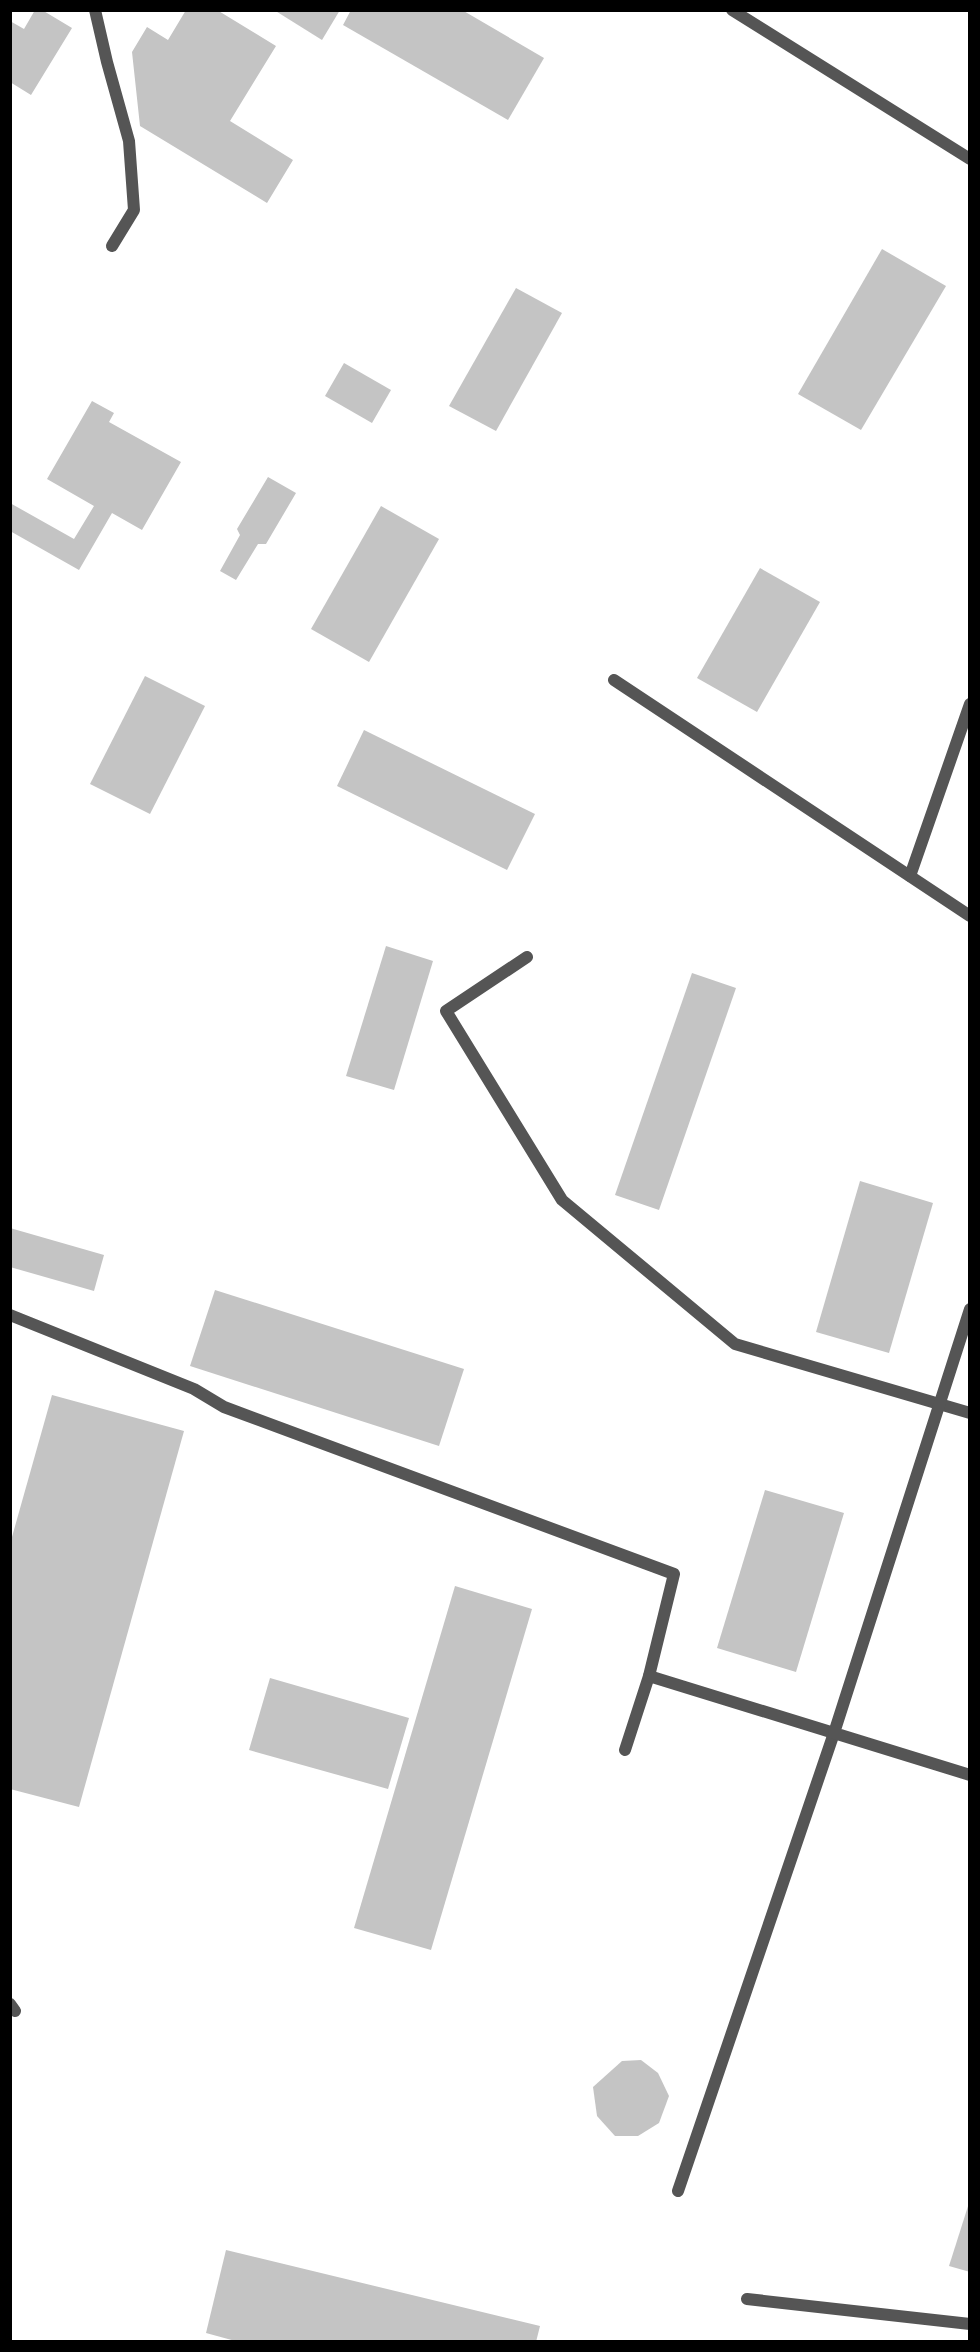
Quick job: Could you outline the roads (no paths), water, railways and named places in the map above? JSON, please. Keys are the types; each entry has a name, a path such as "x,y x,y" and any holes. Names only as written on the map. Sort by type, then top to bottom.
{"street":[{"path":"95,10 130,152 134,210 112,246"},
{"path":"732,10 969,159"},
{"path":"614,680 969,916"},
{"path":"910,876 969,704"},
{"path":"527,957 446,1011 562,1200 735,1344 969,1413"},
{"path":"678,2191 834,1733 969,1308"},
{"path":"10,1315 194,1389 224,1407 674,1574 649,1676 625,1750"},
{"path":"649,1676 969,1775"},
{"path":"747,2299 969,2324"}]}
